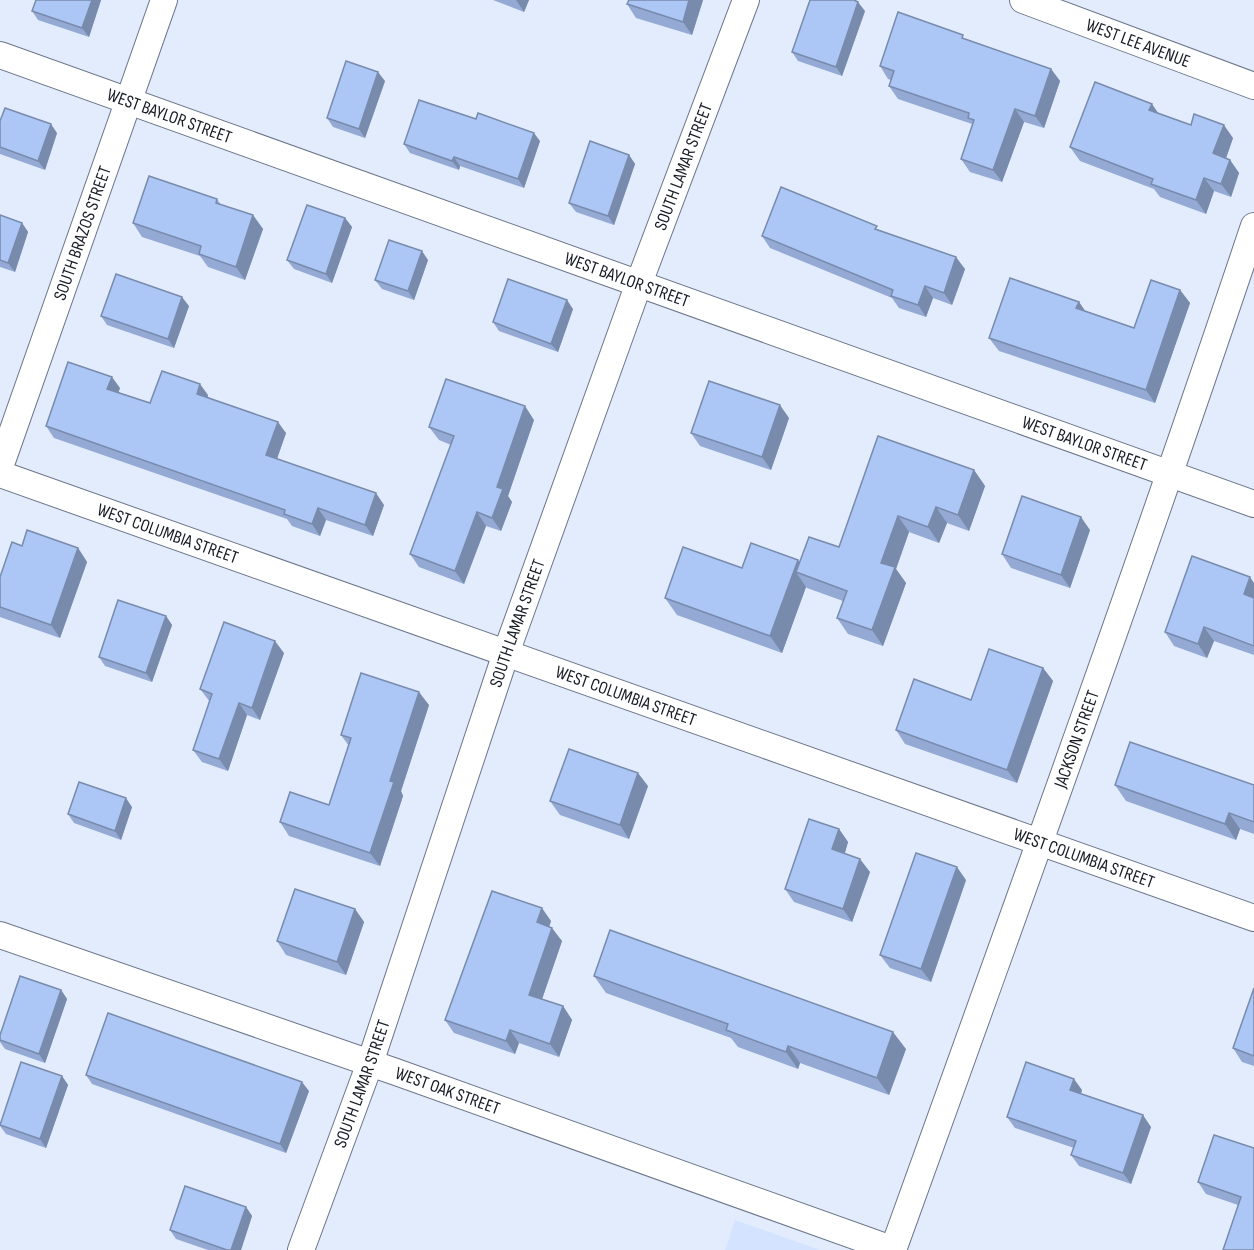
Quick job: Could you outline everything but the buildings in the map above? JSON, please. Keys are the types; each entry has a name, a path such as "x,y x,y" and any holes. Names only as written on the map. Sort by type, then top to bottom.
{"street":[{"name":"SOUTH BRAZOS STREET","path":"0,467 164,0"},
{"name":"SOUTH LAMAR STREET","path":"302,1250 370,1063 506,653 639,284 746,0"},
{"name":"WEST LEE AVENUE","path":"1023,0 1254,86"},
{"name":"WEST BAYLOR STREET","path":"0,55 1254,504"},
{"name":"JACKSON STREET","path":"894,1250 1171,474 1254,226"},
{"name":"WEST COLUMBIA STREET","path":"0,474 1254,918"},
{"name":"WEST OAK STREET","path":"0,935 370,1063 894,1250"}],"shaded area":[{"path":"735,1220 820,1250 725,1250"}]}
